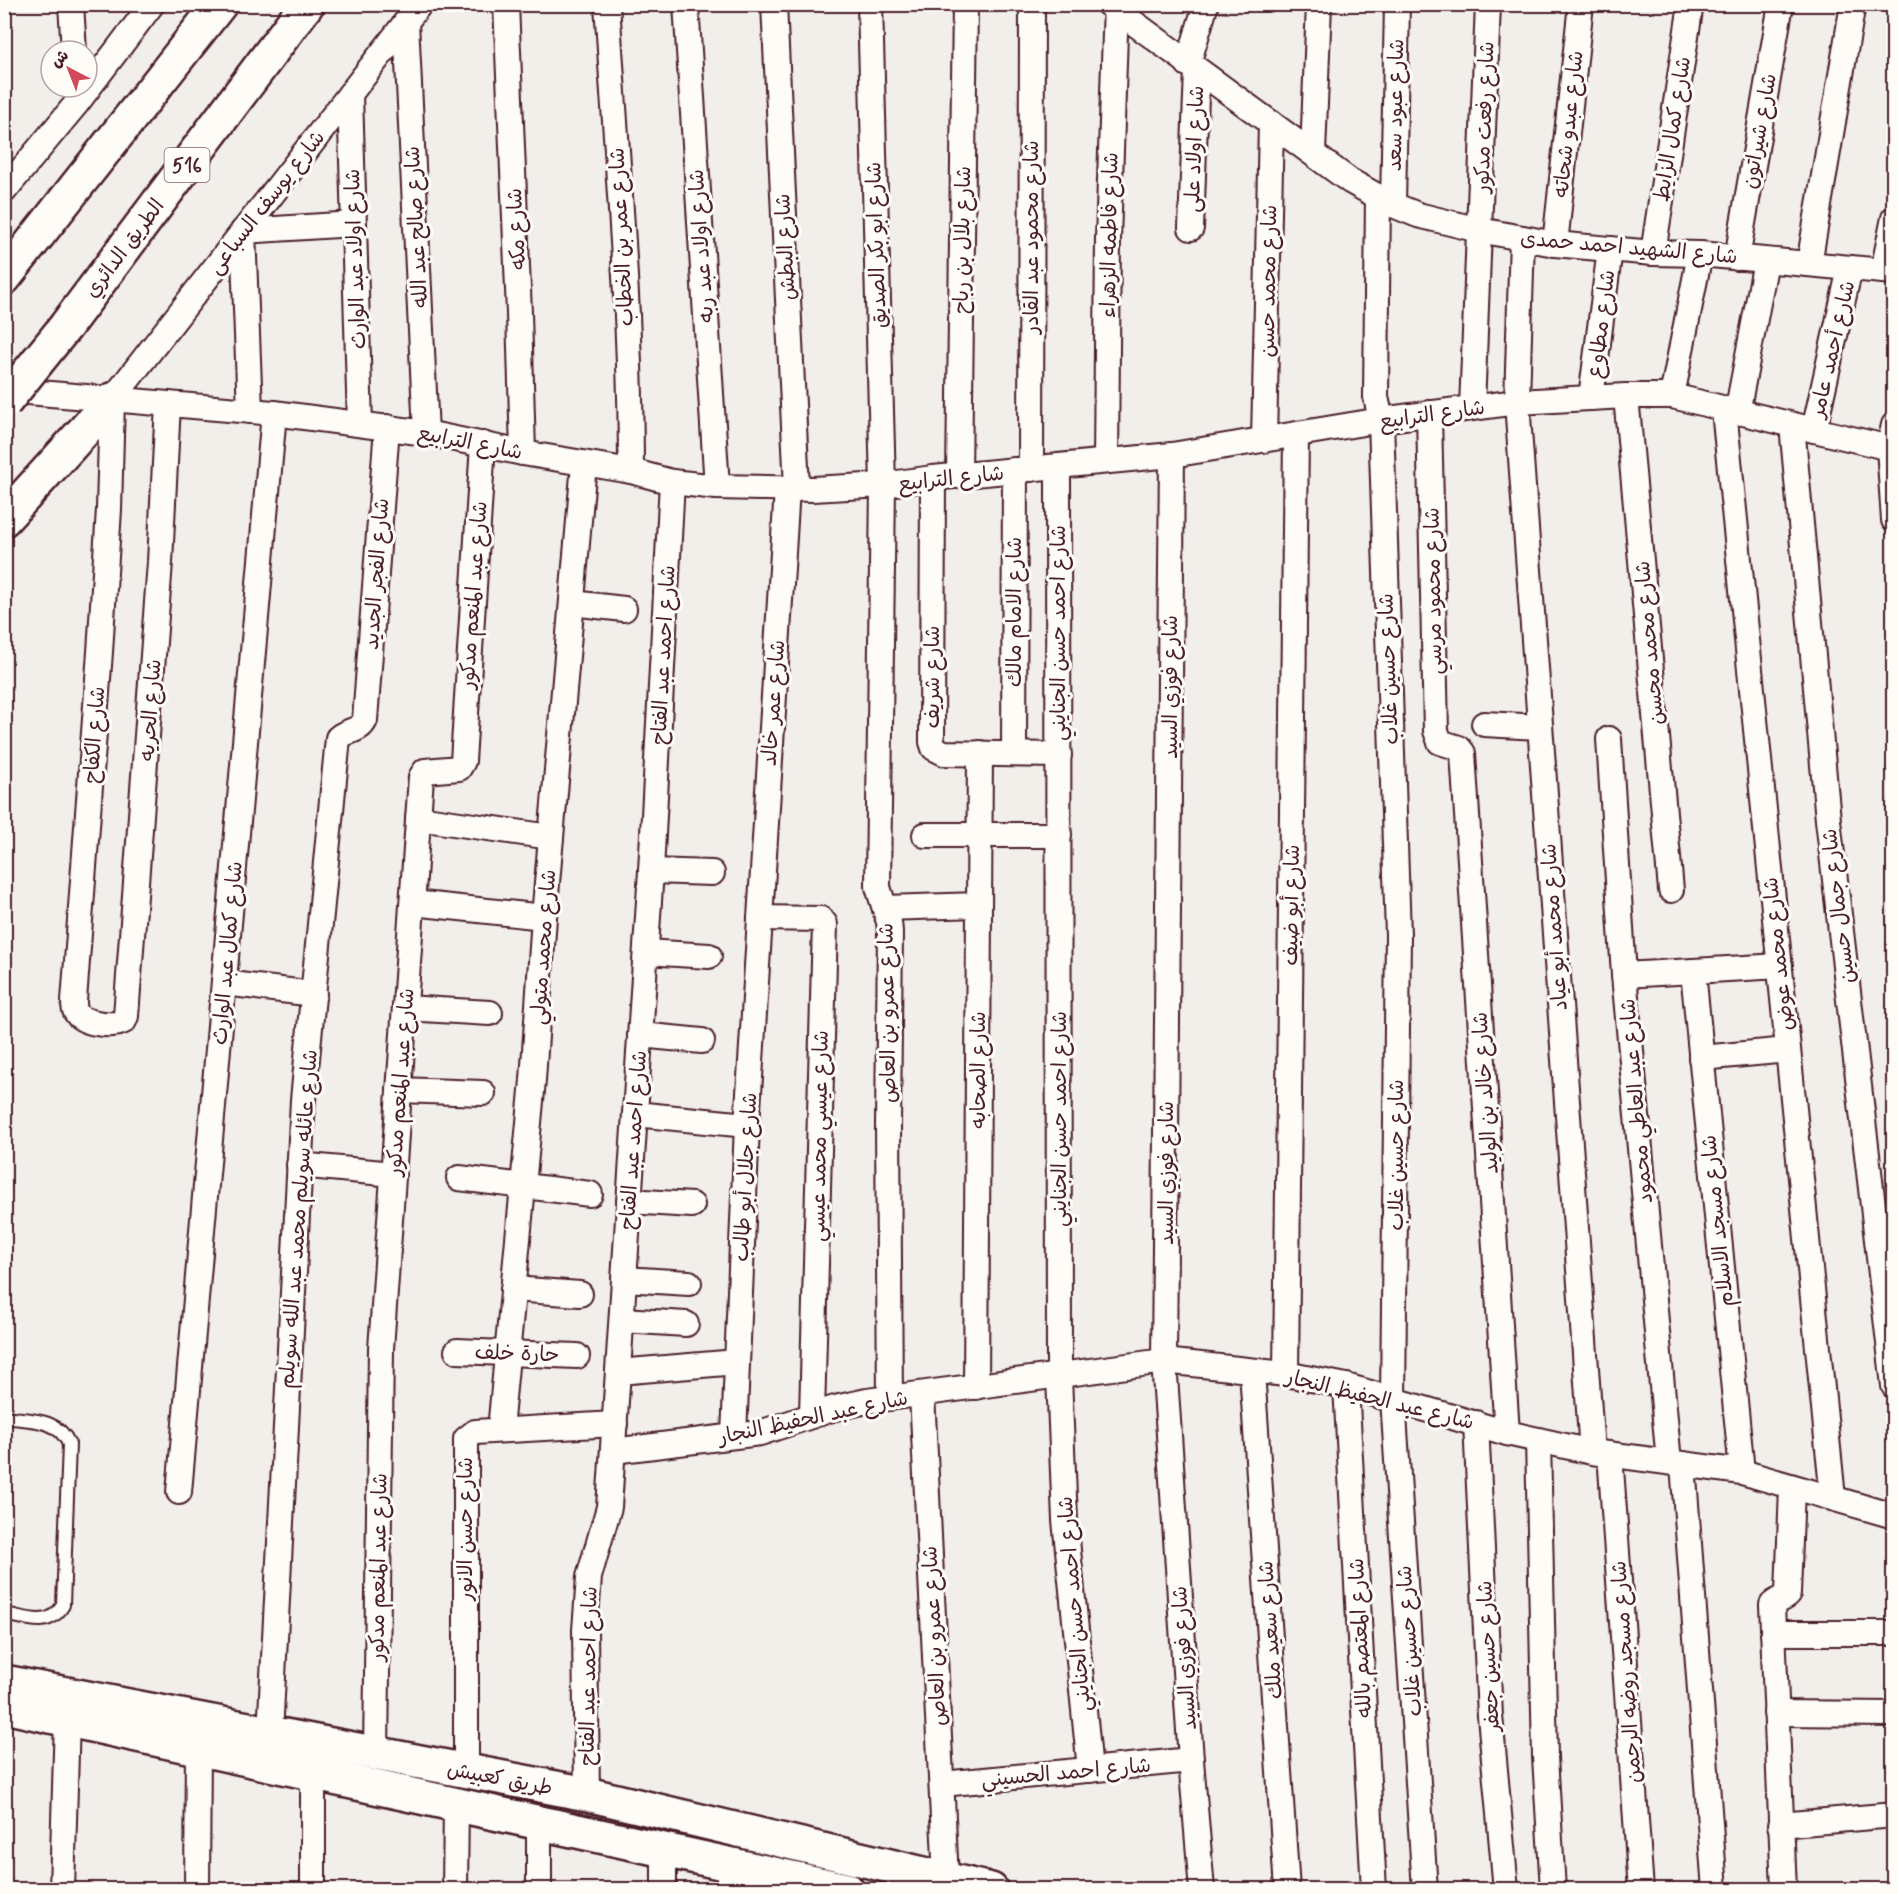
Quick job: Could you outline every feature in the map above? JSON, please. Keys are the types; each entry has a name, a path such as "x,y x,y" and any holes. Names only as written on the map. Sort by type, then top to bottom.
{"main road":[{"path":"4,278 220,4"},
{"name":"الطريق الدائري","path":"4,403 66,326 308,4"},
{"path":"4,519 112,400"},
{"name":"طريق كعبيش","path":"4,1682 587,1794 991,1890"},
{"name":"طريق كعبيش","path":"4,1706 664,1849 729,1876 843,1889"},
{"path":"495,1811 501,1778"}],"street":[{"path":"71,4 73,39"},
{"name":"شارع مكه","path":"506,4 523,453"},
{"name":"شارع عمر بن الخطاب","path":"607,4 631,407 631,471"},
{"name":"شارع اولاد عبد ربه","path":"686,4 717,487"},
{"name":"شارع البطش","path":"774,4 792,489"},
{"name":"شارع ابو بكر الصديق","path":"870,4 883,485"},
{"name":"شارع بلال بن رباح","path":"959,476 965,4"},
{"name":"شارع محمود عبد القادر","path":"1023,470 1032,4"},
{"name":"شارع اولاد على","path":"1191,228 1193,67 1206,4"},
{"path":"1312,153 1319,4"},
{"name":"شارع عبود سعد","path":"1381,420 1376,397 1397,4"},
{"name":"شارع رفعت مدكور","path":"1472,408 1488,4"},
{"name":"شارع عبدو شحاته","path":"1555,244 1581,4"},
{"name":"شارع كمال الزايط","path":"1653,253 1691,4"},
{"name":"شارع شيراتون","path":"1737,258 1781,4"},
{"path":"1809,264 1853,4"},
{"path":"99,68 152,5"},
{"name":"شارع الشهيد احمد حمدى","path":"1112,6 1350,181 1385,201 1418,215 1479,230 1555,244 1888,271"},
{"name":"شارع فاطمه الزهراء","path":"1106,461 1112,6"},
{"name":"شارع يوسف السباعى","path":"112,400 413,13"},
{"name":"شارع صالح عبد الله","path":"413,13 426,433"},
{"name":"شارع اولاد عبد الوارث","path":"350,94 360,424"},
{"path":"4,191 73,99"},
{"name":"شارع محمد حسن","path":"1264,440 1271,123"},
{"path":"1888,271 1893,218"},
{"path":"250,411 243,231 354,224"},
{"name":"شارع محمد أبو عياد","path":"1522,238 1517,402 1540,728 1601,1453"},
{"name":"شارع مطاوع","path":"1591,398 1610,249"},
{"path":"1672,396 1700,254"},
{"name":"شارع محمد عوض","path":"1766,261 1730,411 1780,966 1833,1498"},
{"name":"شارع أحمد عامر","path":"1803,428 1850,268"},
{"name":"شارع الترابيع","path":"4,390 274,413 387,427 631,471 672,482 717,487 792,489 883,485 933,478 1172,455 1429,413 1517,402 1626,396 1672,396 1803,428 1892,440"},
{"name":"شارع محمد محسن","path":"1626,396 1671,890"},
{"name":"شارع الكفاح","path":"112,400 109,509 100,652 74,1001 75,1010 85,1020 119,1024 126,1016"},
{"name":"شارع الحريه","path":"126,1016 160,573 168,404"},
{"name":"شارع كمال عبد الوارث","path":"179,1492 274,413"},
{"name":"شارع محمود مرسي","path":"1429,413 1436,731 1440,742 1459,748 1463,753"},
{"name":"شارع حسين غلاب","path":"1381,420 1398,935 1393,1399 1425,1890"},
{"name":"شارع الفجر الجديد","path":"365,720 387,427"},
{"name":"شارع جمال حسين","path":"1803,428 1828,820 1893,1386"},
{"name":"شارع أبو ضيف","path":"1286,1374 1296,435"},
{"path":"1892,440 1893,520"},
{"name":"شارع عبد المنعم مدكور","path":"376,1754 381,1349 418,818 423,773 459,768 463,761 483,444"},
{"name":"شارع فوزي السيد","path":"1172,455 1164,1361 1202,1890"},
{"name":"شارع محمد متولي","path":"500,1430 534,1080 544,917 584,464"},
{"name":"شارع احمد حسن الجنايني","path":"1058,466 1059,1377 1065,1520 1090,1770"},
{"name":"شارع الامام مالك","path":"1014,753 1023,470"},
{"name":"شارع شريف","path":"933,478 932,742 934,748 939,752 1059,755"},
{"name":"شارع احمد عبد الفتاح","path":"587,1794 585,1630 589,1577 609,1507 651,871 672,482"},
{"name":"شارع عمرو بن العاص","path":"883,485 878,887 890,932 888,1125 890,1398"},
{"name":"شارع عمر خالد","path":"760,918 792,489"},
{"path":"572,603 624,609"},
{"name":"شارع عائله سويلم محمد عبد الله سويلم","path":"270,1734 299,1165 314,994 339,738 361,727 365,720"},
{"path":"1484,724 1540,728"},
{"name":"شارع عبد العاطي محمود","path":"1608,739 1624,975 1676,1463 1715,1890"},
{"name":"شارع الصحابه","path":"976,1387 980,753"},
{"name":"شارع خالد بن الوليد","path":"1463,753 1507,1433"},
{"path":"418,818 551,837"},
{"path":"925,835 1059,835"},
{"path":"651,871 711,873"},
{"path":"412,903 544,917"},
{"path":"885,909 979,905"},
{"name":"شارع جلال أبو طالب","path":"734,1436 747,1125 760,918"},
{"name":"شارع عيسي محمد عيسي","path":"760,918 821,918 825,924 812,1415"},
{"path":"646,952 709,956"},
{"path":"1624,975 1780,966"},
{"name":"شارع مسجد الاسلام","path":"1693,971 1742,1472"},
{"path":"224,983 314,994"},
{"path":"405,1008 490,1013"},
{"path":"640,1035 702,1041"},
{"path":"1701,1058 1788,1050"},
{"path":"399,1090 483,1094"},
{"path":"635,1114 747,1125"},
{"path":"299,1165 393,1174"},
{"path":"459,1178 590,1194"},
{"path":"629,1201 692,1205"},
{"path":"624,1279 689,1282"},
{"path":"513,1289 580,1294"},
{"path":"622,1320 686,1324"},
{"name":"حارة خلف","path":"457,1351 577,1356"},
{"name":"شارع عبد الحفيظ النجار","path":"613,1451 760,1433 835,1408 890,1398 1059,1377 1164,1361 1286,1374 1346,1386 1507,1433 1601,1453 1742,1472 1893,1516"},
{"path":"618,1372 737,1362"},
{"name":"شارع سعيد ملك","path":"1252,1371 1287,1890"},
{"name":"شارع المعتصم بالله","path":"1346,1386 1374,1890"},
{"name":"شارع عمرو بن العاص","path":"922,1394 946,1879"},
{"name":"شارع حسين جعفر","path":"1476,1423 1490,1716 1506,1890"},
{"name":"شارع حسن الانور","path":"466,1772 465,1444 470,1434 500,1430 615,1424"},
{"path":"1538,1440 1545,1757 1553,1890"},
{"name":"شارع مسجد روضه الرحمن","path":"1601,1453 1641,1890"},
{"path":"1784,1890 1772,1605 1776,1600 1785,1598 1789,1589 1792,1487"},
{"path":"1773,1633 1893,1633"},
{"path":"1776,1713 1893,1714"},
{"path":"62,1890 67,1718"},
{"path":"197,1890 198,1747"},
{"name":"شارع احمد الحسيني","path":"942,1784 1191,1760"},
{"path":"313,1772 313,1890"},
{"path":"455,1890 456,1803"},
{"path":"1780,1825 1893,1815"},
{"path":"539,1821 539,1890"},
{"path":"664,1849 664,1890"}],"lane":[{"path":"4,1417 51,1424 64,1433 69,1444 63,1605 57,1616 46,1621 4,1614"}]}
